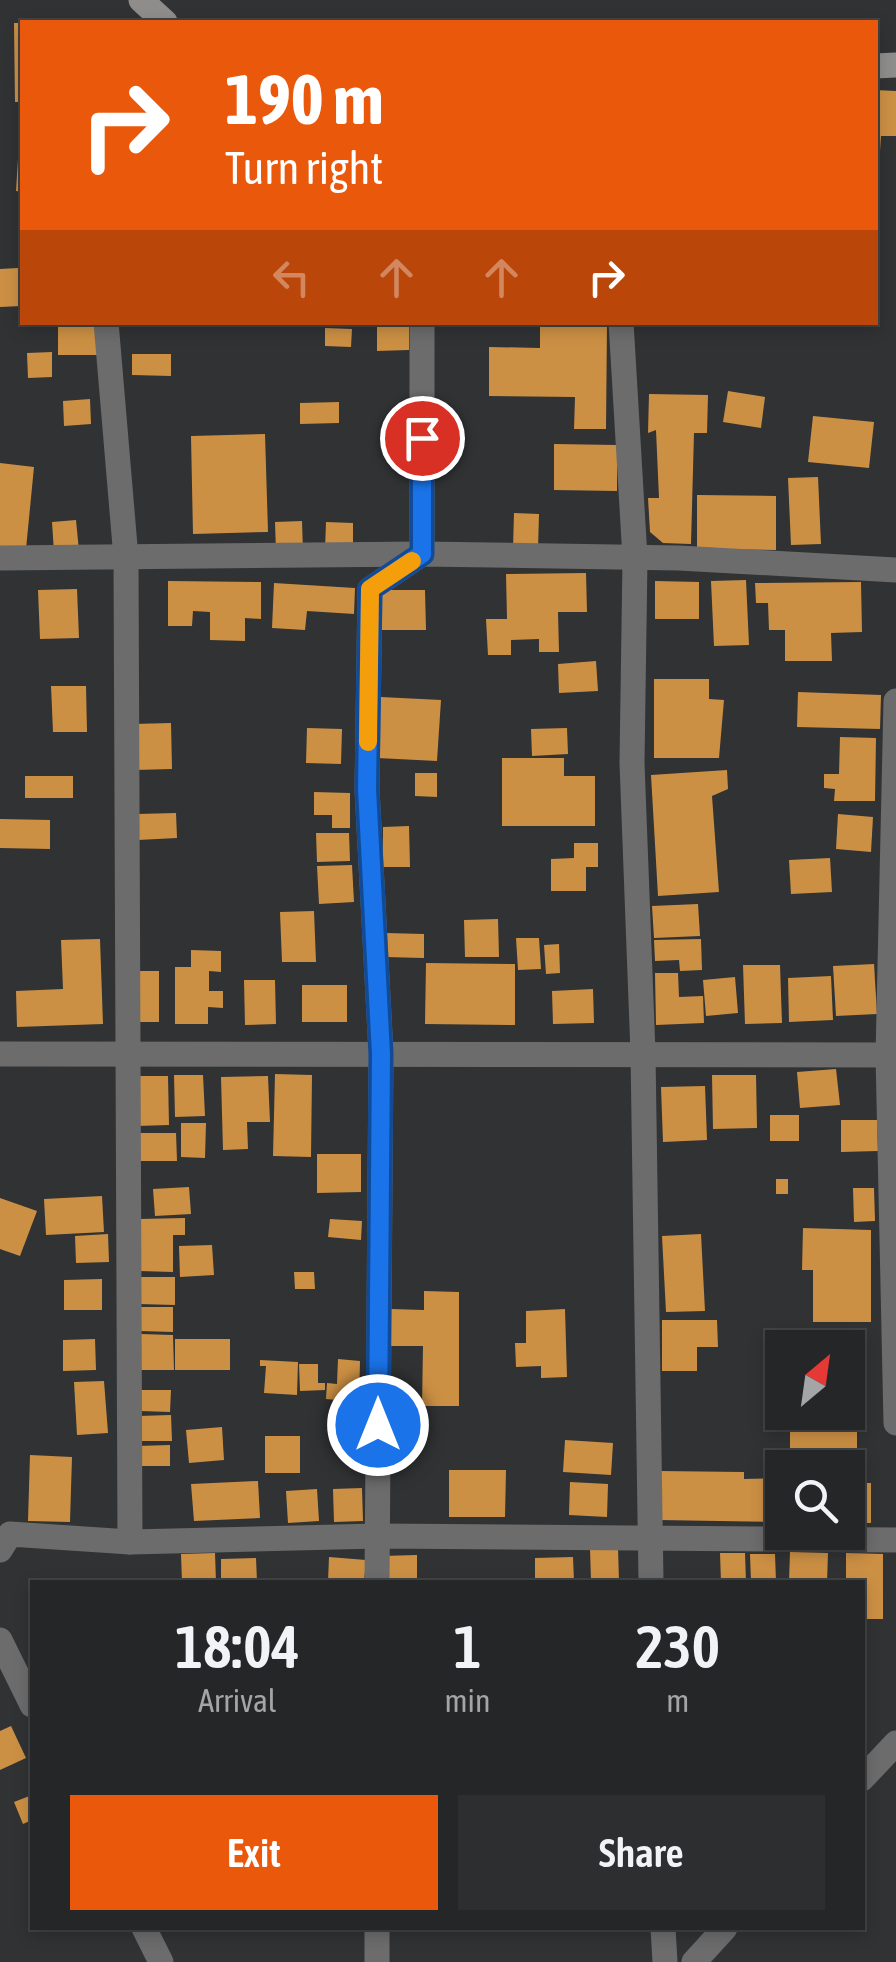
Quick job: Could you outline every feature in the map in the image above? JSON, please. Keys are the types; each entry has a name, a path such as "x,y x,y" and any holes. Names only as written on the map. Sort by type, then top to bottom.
{"street":[{"path":"106,325 126,558 130,1542"},
{"path":"422,325 422,554"},
{"path":"622,325 634,558 632,763 642,1053 651,1580"},
{"path":"378,1580 381,1054 367,789 370,589 422,554"},
{"path":"0,558 422,554 634,558 896,570"},
{"path":"896,701 892,1055 896,1423"},
{"path":"0,1054 892,1055"},
{"path":"0,1550 10,1534 130,1542 378,1536 896,1540"},
{"path":"0,1640 30,1701"},
{"path":"877,1773 896,1743"},
{"path":"145,1930 161,1962"},
{"path":"376,1930 376,1962"},
{"path":"663,1930 665,1962"},
{"path":"694,1962 724,1930"}],"building":[{"path":"14,23 20,23 20,102 15,102"},
{"path":"878,90 896,91 896,136 881,136 880,151"},
{"path":"18,159 20,159 20,192 16,191"},
{"path":"18,268 20,306 0,307 0,269"},
{"path":"58,325 99,325 99,355 58,355"},
{"path":"377,325 409,325 409,350 377,351"},
{"path":"540,325 607,325 606,429 574,429 575,397 489,396 489,347 540,348"},
{"path":"325,328 352,329 351,347 325,346"},
{"path":"52,352 52,377 28,378 27,353"},
{"path":"132,354 171,354 171,376 132,375"},
{"path":"728,391 765,397 761,428 723,422"},
{"path":"649,394 708,395 707,433 694,433 691,544 663,543 650,532 648,498 659,498 656,430 648,433"},
{"path":"90,399 91,424 64,426 63,401"},
{"path":"339,402 339,423 300,424 300,403"},
{"path":"813,416 874,422 869,468 808,462"},
{"path":"265,434 268,532 193,534 191,436"},
{"path":"554,444 617,445 617,491 554,490"},
{"path":"0,463 34,467 26,549 0,546"},
{"path":"818,477 821,544 791,545 788,478"},
{"path":"697,495 776,496 776,550 697,549"},
{"path":"514,513 539,514 538,550 513,549"},
{"path":"76,520 79,551 54,552 52,522"},
{"path":"302,521 303,552 276,552 275,522"},
{"path":"326,522 353,523 353,551 325,550"},
{"path":"586,573 587,612 558,612 559,652 539,652 539,639 511,640 511,655 488,655 486,619 507,619 506,574"},
{"path":"746,580 749,645 714,646 711,581"},
{"path":"168,581 261,582 261,619 245,618 245,641 210,640 210,612 193,611 192,626 168,626"},
{"path":"655,581 699,582 699,619 655,619"},
{"path":"861,582 862,632 831,633 832,661 785,661 785,630 769,630 768,603 756,603 755,583"},
{"path":"274,583 355,588 354,614 307,611 305,630 272,628"},
{"path":"77,589 79,638 40,639 38,590"},
{"path":"380,590 425,590 426,630 380,630"},
{"path":"596,661 598,691 559,693 558,664"},
{"path":"654,679 709,679 709,699 724,700 719,758 654,758"},
{"path":"51,686 86,686 87,732 53,732"},
{"path":"798,692 881,695 880,729 797,727"},
{"path":"381,697 441,700 437,761 377,758"},
{"path":"171,723 172,769 134,770 132,724"},
{"path":"307,728 342,729 341,764 306,763"},
{"path":"567,728 568,754 532,756 531,729"},
{"path":"840,737 876,738 875,801 834,801 835,789 824,788 824,774 839,774"},
{"path":"502,758 564,758 564,776 595,776 595,826 502,826"},
{"path":"727,770 728,789 712,796 719,892 658,896 651,775"},
{"path":"415,773 437,773 437,797 415,796"},
{"path":"25,776 73,776 73,798 25,798"},
{"path":"314,792 350,793 350,828 332,828 332,815 314,815"},
{"path":"176,813 177,838 138,840 137,814"},
{"path":"838,814 873,817 871,852 836,849"},
{"path":"0,819 50,820 50,849 0,848"},
{"path":"409,826 410,867 383,867 383,827"},
{"path":"316,833 349,833 350,861 317,862"},
{"path":"574,843 598,843 598,867 586,867 586,891 551,891 551,859 574,858"},
{"path":"830,858 832,892 791,894 789,860"},
{"path":"352,865 354,902 319,904 317,866"},
{"path":"698,904 700,936 654,938 652,906"},
{"path":"314,911 316,962 282,962 280,912"},
{"path":"498,919 499,957 465,957 464,920"},
{"path":"386,933 424,934 424,958 385,957"},
{"path":"516,938 539,938 541,969 518,970"},
{"path":"100,939 103,1024 17,1027 16,991 63,989 61,940"},
{"path":"701,939 702,970 680,971 679,960 655,961 654,940"},
{"path":"559,944 560,973 546,974 544,945"},
{"path":"191,950 221,951 221,972 209,971 209,991 223,991 223,1008 208,1007 208,1024 175,1024 175,967 191,967"},
{"path":"426,963 515,964 515,1025 425,1024"},
{"path":"874,964 877,1014 836,1016 833,966"},
{"path":"743,965 780,965 782,1023 745,1024"},
{"path":"134,971 159,971 159,1022 134,1022"},
{"path":"655,973 678,973 679,997 703,996 704,1023 656,1025"},
{"path":"831,976 833,1020 789,1022 788,978"},
{"path":"735,977 738,1013 706,1016 703,980"},
{"path":"244,980 275,980 276,1024 245,1025"},
{"path":"302,985 347,985 347,1022 302,1022"},
{"path":"593,989 594,1023 553,1024 552,991"},
{"path":"836,1069 840,1105 800,1108 797,1072"},
{"path":"275,1074 312,1075 311,1157 273,1156"},
{"path":"174,1075 203,1075 205,1116 175,1117"},
{"path":"712,1075 756,1075 757,1128 713,1129"},
{"path":"137,1076 168,1076 169,1125 137,1126"},
{"path":"268,1076 270,1122 247,1122 248,1149 223,1150 221,1077"},
{"path":"705,1086 707,1140 663,1142 661,1087"},
{"path":"770,1115 799,1115 799,1141 770,1141"},
{"path":"841,1120 877,1120 878,1151 841,1152"},
{"path":"181,1123 206,1123 205,1158 181,1157"},
{"path":"140,1133 176,1133 177,1161 140,1161"},
{"path":"317,1154 361,1154 361,1192 317,1193"},
{"path":"776,1179 788,1179 788,1194 776,1194"},
{"path":"189,1187 191,1214 155,1216 153,1189"},
{"path":"853,1188 874,1188 875,1221 854,1222"},
{"path":"102,1196 104,1232 46,1235 44,1199"},
{"path":"0,1198 37,1211 20,1256 0,1249"},
{"path":"185,1218 185,1235 173,1235 173,1272 139,1271 139,1219"},
{"path":"330,1219 362,1221 361,1240 328,1237"},
{"path":"803,1228 871,1230 871,1322 813,1322 813,1270 802,1270"},
{"path":"108,1234 109,1262 76,1263 75,1236"},
{"path":"701,1234 705,1311 666,1312 662,1236"},
{"path":"212,1245 214,1275 180,1277 179,1246"},
{"path":"294,1272 314,1272 315,1289 295,1289"},
{"path":"138,1277 175,1277 175,1305 138,1304"},
{"path":"102,1279 102,1310 64,1310 64,1280"},
{"path":"424,1291 459,1292 459,1406 422,1406 423,1346 391,1346 391,1309 424,1310"},
{"path":"139,1307 173,1307 173,1332 139,1331"},
{"path":"565,1309 567,1377 541,1378 541,1366 516,1367 515,1343 526,1343 526,1311"},
{"path":"662,1320 717,1320 718,1347 697,1347 697,1371 662,1371"},
{"path":"141,1334 173,1335 174,1370 141,1370"},
{"path":"95,1339 96,1370 63,1371 63,1340"},
{"path":"175,1339 230,1339 230,1370 175,1370"},
{"path":"338,1359 360,1361 359,1402 326,1399 327,1383 337,1384"},
{"path":"260,1360 298,1362 297,1395 264,1393 266,1366 260,1366"},
{"path":"299,1364 318,1364 318,1383 325,1383 325,1390 300,1391"},
{"path":"104,1381 108,1433 77,1435 74,1382"},
{"path":"140,1390 171,1390 170,1412 140,1411"},
{"path":"171,1415 172,1441 138,1441 138,1416"},
{"path":"222,1427 224,1460 189,1463 186,1430"},
{"path":"790,1431 857,1431 857,1450 790,1450"},
{"path":"265,1436 300,1436 300,1473 265,1473"},
{"path":"565,1440 613,1443 611,1475 563,1472"},
{"path":"170,1445 170,1466 138,1466 137,1446"},
{"path":"30,1455 72,1457 70,1522 28,1521"},
{"path":"449,1470 506,1470 505,1517 449,1517"},
{"path":"659,1471 744,1472 744,1479 765,1478 765,1522 659,1520"},
{"path":"258,1481 260,1518 194,1521 191,1484"},
{"path":"570,1482 608,1484 607,1517 569,1515"},
{"path":"865,1483 871,1483 871,1523 865,1523"},
{"path":"362,1488 363,1521 334,1522 333,1489"},
{"path":"317,1489 319,1521 288,1523 286,1491"},
{"path":"590,1549 618,1549 619,1580 591,1580"},
{"path":"790,1552 828,1553 827,1580 789,1580"},
{"path":"215,1553 216,1580 182,1580 181,1554"},
{"path":"720,1553 745,1553 746,1580 721,1580"},
{"path":"846,1553 883,1554 883,1619 865,1619 865,1580 846,1580"},
{"path":"750,1554 775,1554 776,1580 751,1580"},
{"path":"417,1555 417,1580 381,1580 381,1556"},
{"path":"329,1557 366,1560 364,1580 328,1580"},
{"path":"573,1557 574,1580 535,1580 535,1558"},
{"path":"256,1558 257,1580 221,1580 221,1559"},
{"path":"11,1726 26,1758 0,1770 0,1731"},
{"path":"30,1796 30,1821 23,1824 14,1802"}],"slow traffic":[{"path":"368,742 370,589 412,561"}],"route":[{"path":"378,1425 381,1054 367,789 370,589 422,554 422,438"}]}
